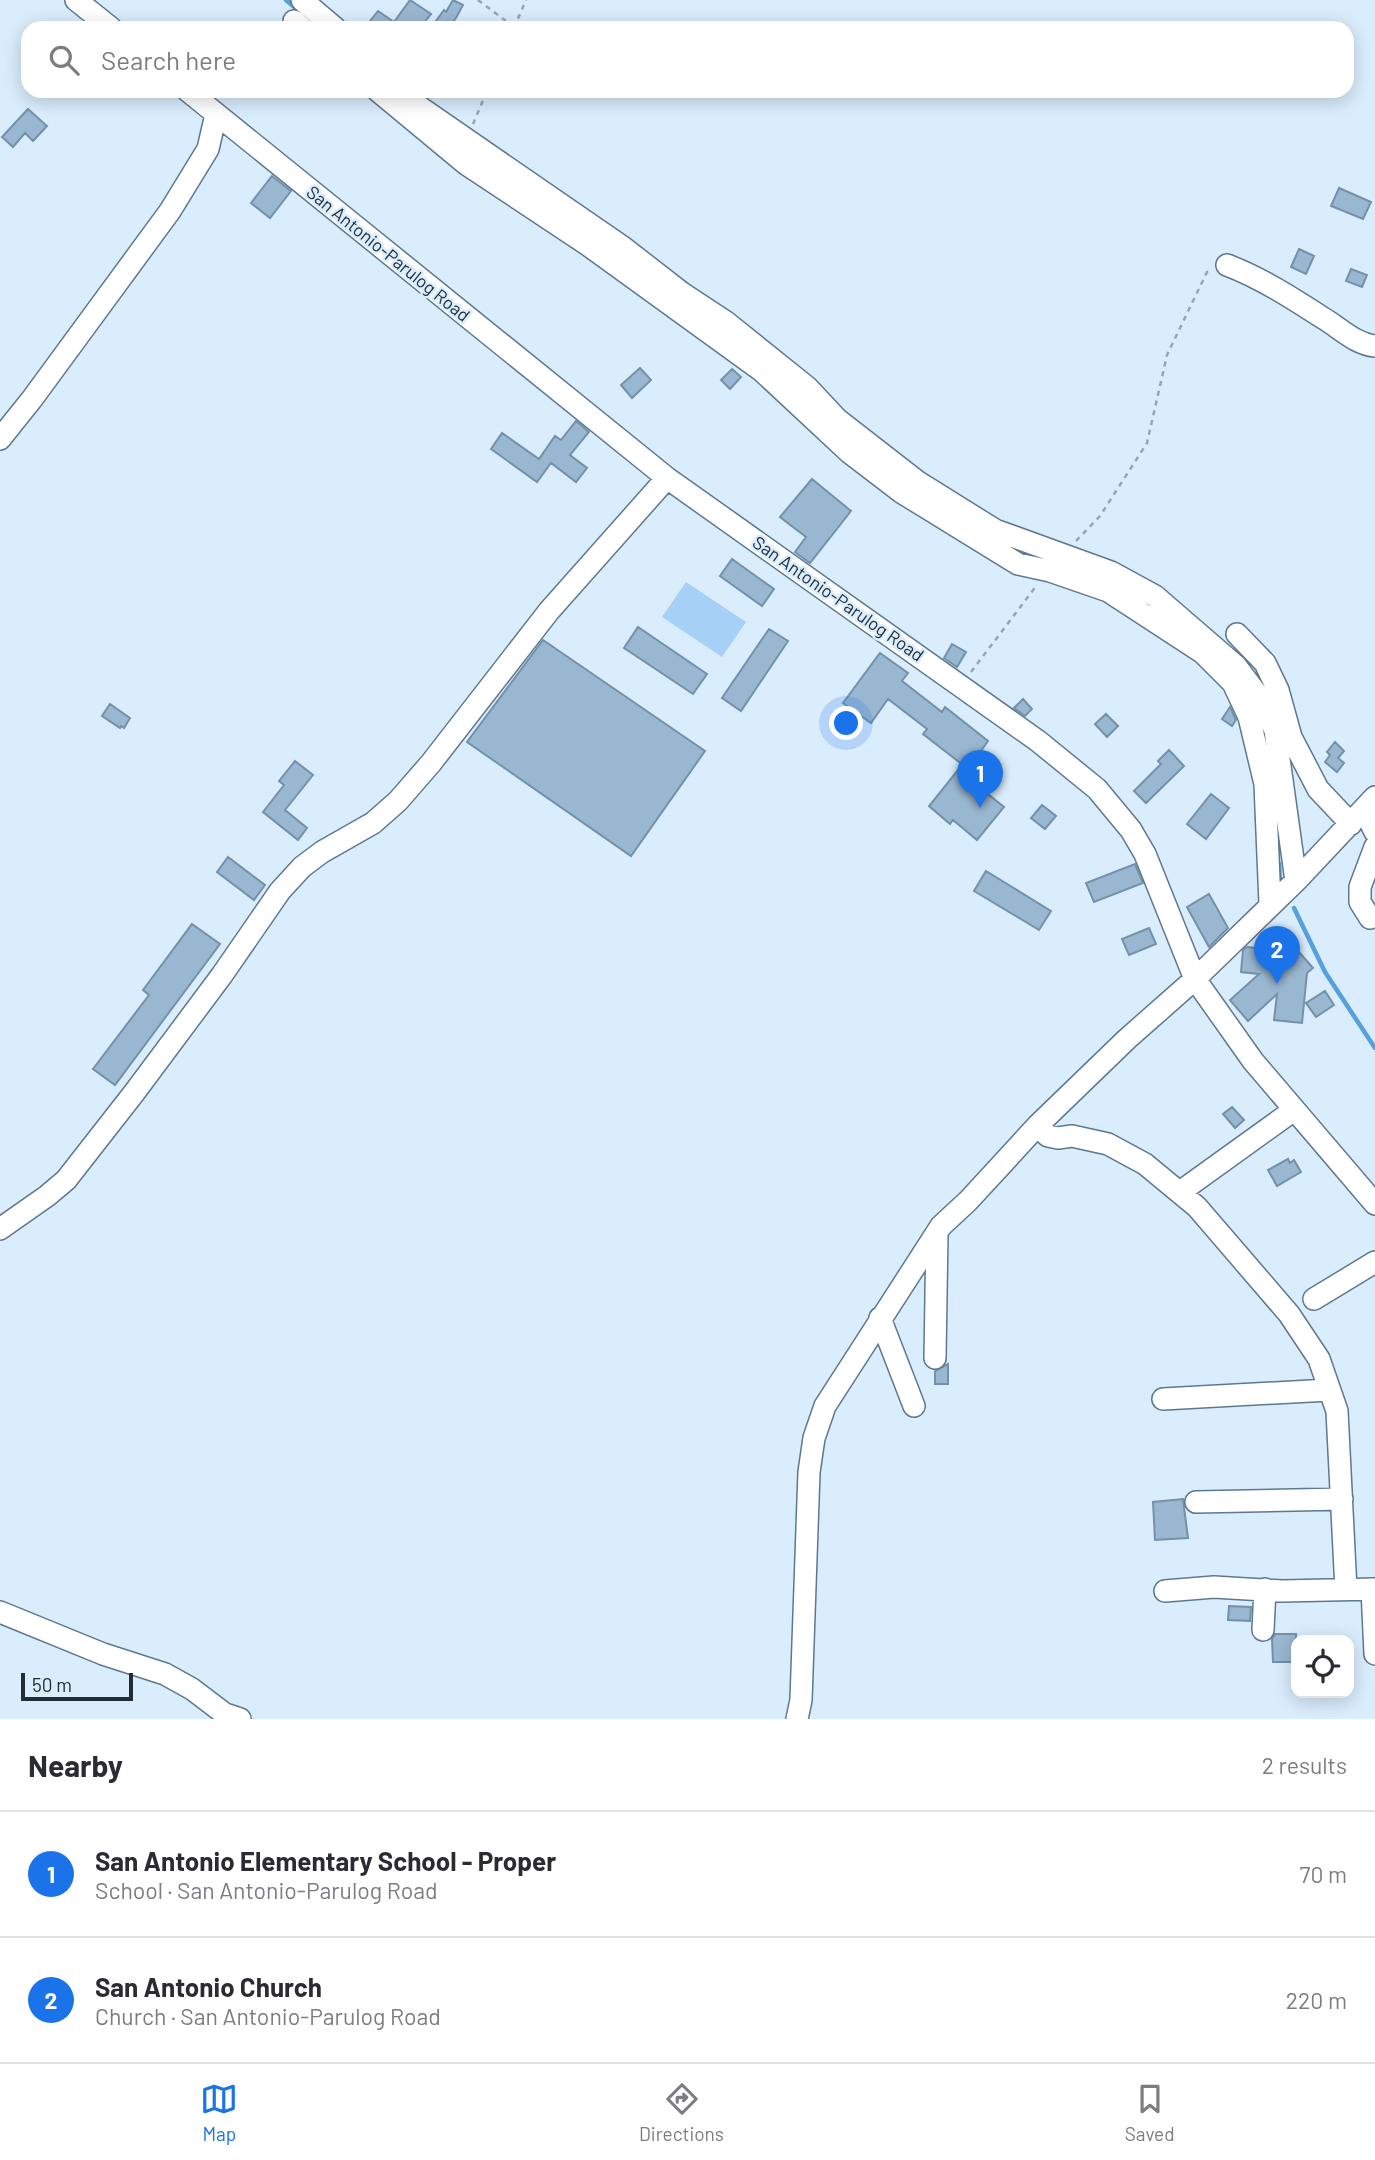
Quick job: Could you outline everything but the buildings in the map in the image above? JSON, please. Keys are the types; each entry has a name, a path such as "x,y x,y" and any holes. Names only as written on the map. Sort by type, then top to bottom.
{"street":[{"path":"76,0 102,21"},
{"path":"302,0 327,21"},
{"name":"San Antonio-Parulog Road","path":"197,98 667,478 1038,741 1097,789 1131,830 1144,854 1195,979 1253,1061 1375,1204"},
{"path":"386,98 466,164 588,245 762,371 850,453 901,492 1018,564 1056,563 1111,572 1155,596 1236,666 1257,694 1275,730 1296,881"},
{"path":"409,98 726,322 807,387 837,419 918,482 995,530 1108,591 1203,653 1233,683 1249,717 1265,785 1270,904"},
{"path":"0,439 32,400 170,211 208,149 216,114"},
{"path":"1227,265 1250,274 1321,316 1362,345 1375,346"},
{"path":"0,1229 66,1180 174,1040 281,891 302,867 373,822 398,801 549,611 667,478"},
{"path":"1237,634 1265,663 1278,690 1291,737 1318,789 1363,810 1375,832"},
{"path":"797,1719 801,1700 808,1496 814,1438 825,1406 941,1226 968,1201 1037,1126 1127,1039 1195,979 1296,881 1363,810"},
{"path":"1370,918 1360,902 1360,887 1375,847"},
{"path":"1180,1192 1294,1110"},
{"path":"1037,1126 1048,1136 1072,1136 1108,1144 1145,1164 1180,1192 1197,1207 1289,1314 1319,1359 1337,1411 1346,1590"},
{"path":"935,1357 937,1233"},
{"path":"1314,1299 1375,1262"},
{"path":"880,1318 914,1406"},
{"path":"1163,1399 1329,1390"},
{"path":"1196,1502 1342,1499"},
{"path":"1165,1591 1214,1587 1374,1589 1375,1654"},
{"path":"1263,1630 1265,1589"},
{"path":"0,1612 103,1654 165,1674 192,1689 228,1717"}],"path":[{"path":"478,0 505,21"},
{"path":"517,21 526,0"},
{"path":"467,140 485,98"},
{"path":"961,686 1028,594 1100,516 1147,443 1167,355 1207,272 1227,265"}],"shaded area":[{"path":"686,582 746,622 722,657 662,617"}],"waterway":[{"path":"286,0 305,16"},
{"path":"1014,547 1045,560"},
{"path":"1279,864 1280,881"},
{"path":"1294,908 1325,972 1375,1048"}],"place":[{"name":"San Antonio Elementary School - Proper","path":"980,808"},
{"name":"San Antonio Church","path":"1277,984"}]}
